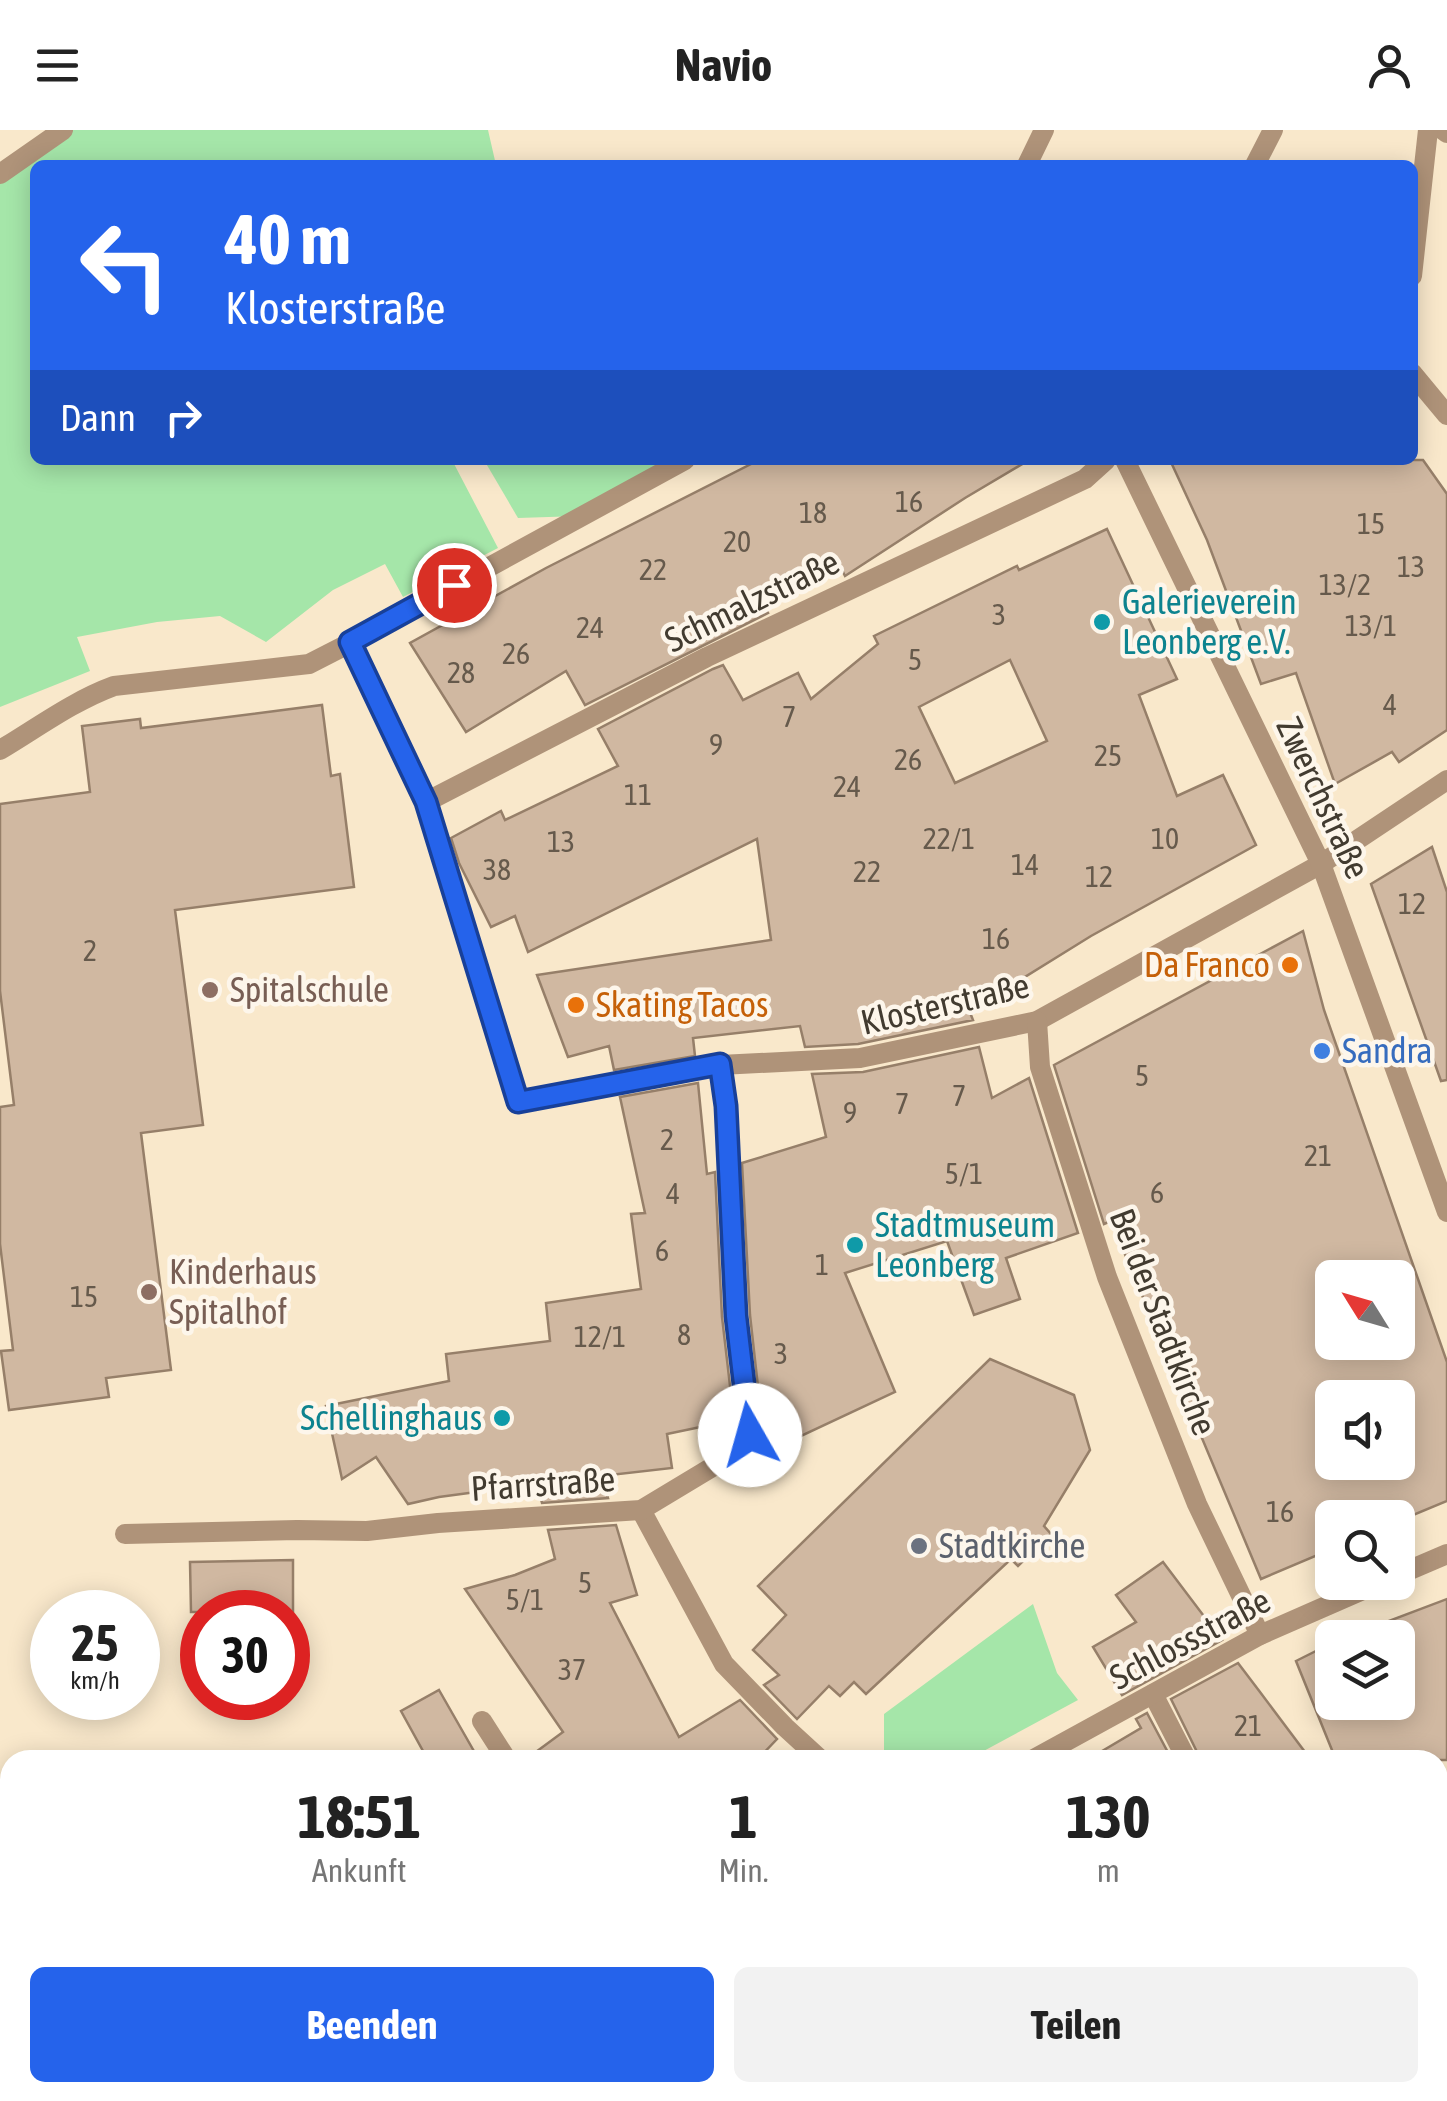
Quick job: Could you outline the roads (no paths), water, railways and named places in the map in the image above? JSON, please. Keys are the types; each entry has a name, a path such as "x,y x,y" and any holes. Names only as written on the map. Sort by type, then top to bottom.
{"street":[{"path":"0,174 63,130"},
{"path":"1029,160 1044,130"},
{"path":"1258,160 1273,130"},
{"path":"1418,231 1428,130"},
{"path":"1418,380 1447,416"},
{"path":"0,750 87,696 114,686 309,664 676,465"},
{"name":"Schmalzstraße","path":"426,802 707,657 1085,479 1100,465"},
{"name":"Zwerchstraße","path":"1127,465 1322,864 1441,1171 1447,1212"},
{"path":"350,642 426,802"},
{"name":"Klosterstraße","path":"426,802 518,1102 720,1064 860,1058 1037,1022 1322,864 1447,780"},
{"name":"Bei der Stadtkirche","path":"1037,1022 1040,1067 1107,1277 1197,1504 1260,1635"},
{"name":"Pfarrstraße","path":"125,1534 367,1531 641,1510 724,1460 750,1435 736,1316 726,1106 720,1064"},
{"path":"641,1510 724,1664 810,1750"},
{"path":"1415,1568 1447,1554"},
{"name":"Schlossstraße","path":"1050,1750 1260,1635 1340,1600"},
{"path":"1153,1694 1182,1750"},
{"path":"482,1720 502,1750"}],"place":[{"name":"Galerieverein Leonberg e.V.","path":"1102,622"},
{"name":"Da Franco","path":"1290,965"},
{"name":"Spitalschule","path":"210,990"},
{"name":"Skating Tacos","path":"576,1005"},
{"name":"Sandra","path":"1322,1051"},
{"name":"Stadtmuseum Leonberg","path":"855,1245"},
{"name":"Kinderhaus Spitalhof","path":"149,1292"},
{"name":"Schellinghaus","path":"502,1418"},
{"name":"Stadtkirche","path":"919,1546"}]}
